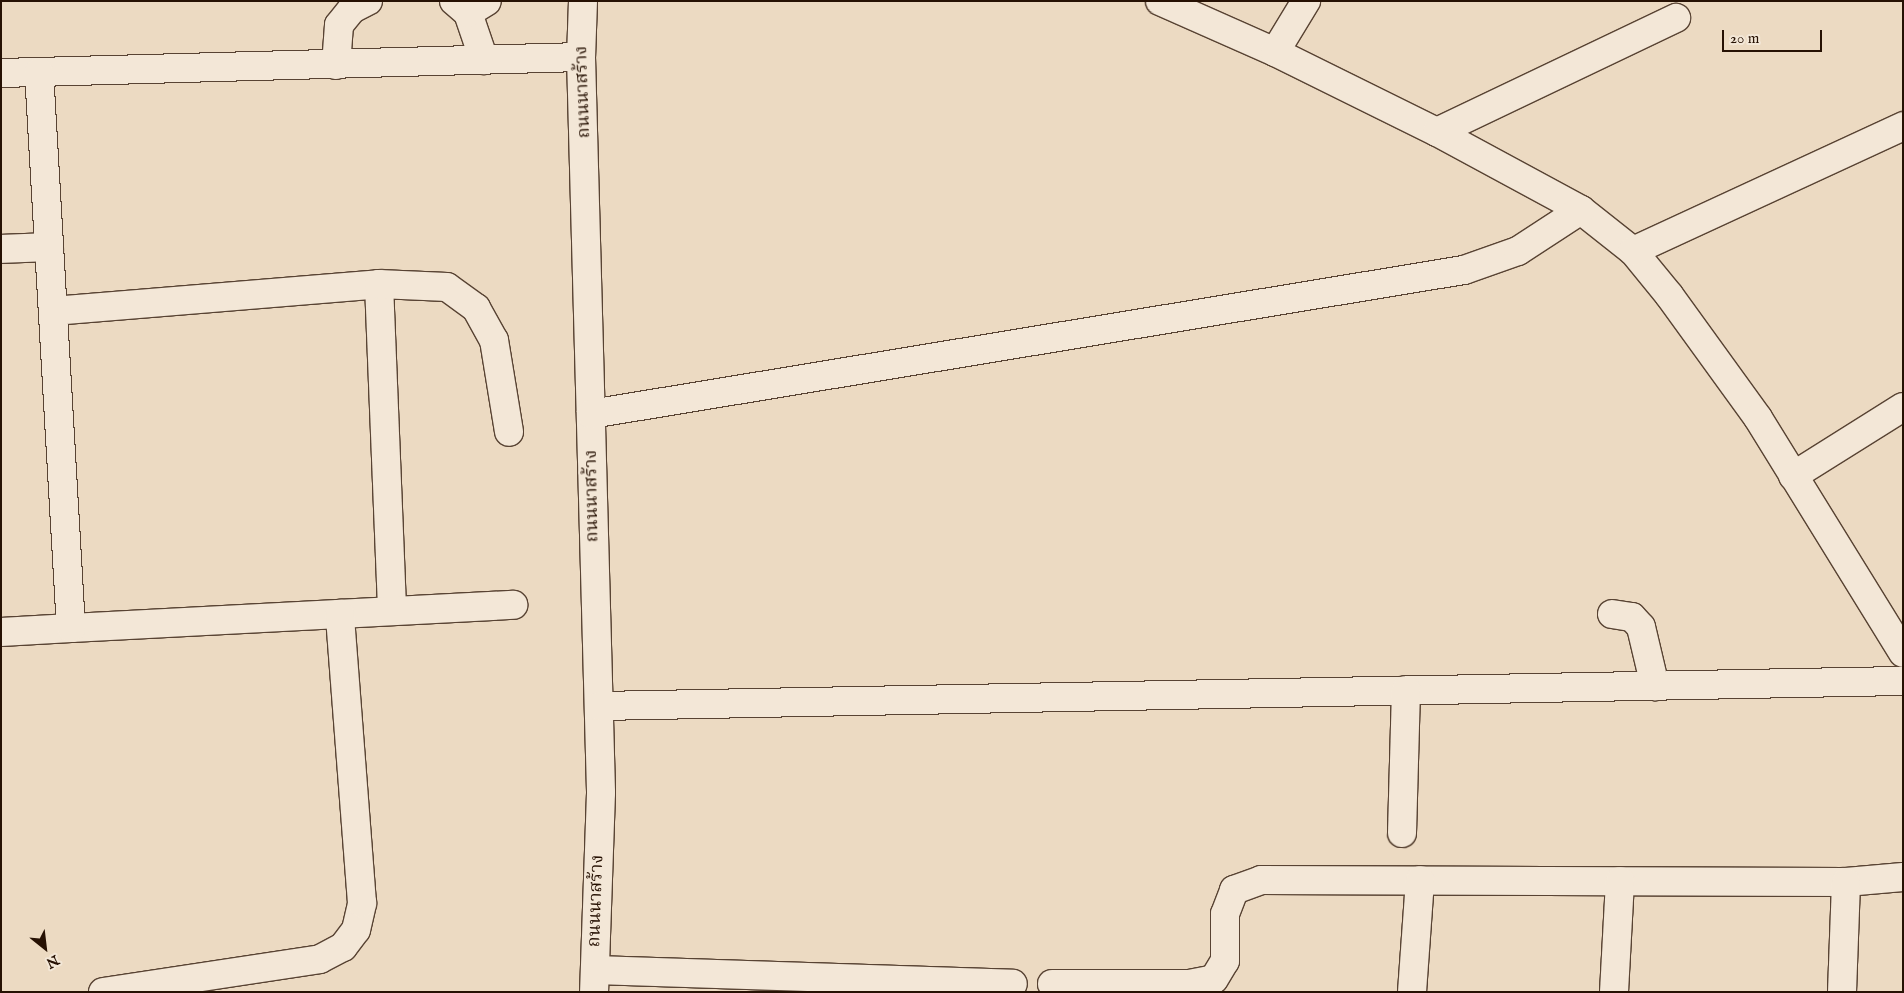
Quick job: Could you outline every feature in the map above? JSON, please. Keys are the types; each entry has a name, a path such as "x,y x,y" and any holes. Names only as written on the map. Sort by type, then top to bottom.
{"street":[{"path":"336,65 340,25 352,9 368,1"},
{"name":"ถนนนาสร้าง","path":"583,1 581,57 601,793 595,981"},
{"path":"1160,1 1275,52 1437,132 1581,210 1633,251 1669,295 1752,410 1903,653"},
{"path":"1275,52 1306,1"},
{"path":"470,5 484,60"},
{"path":"1437,132 1676,18"},
{"path":"1,73 581,57"},
{"path":"39,72 71,628"},
{"path":"1633,251 1903,126"},
{"path":"591,414 1464,270 1518,251 1581,210"},
{"path":"1,248 49,247"},
{"path":"53,311 380,284 447,287 476,308 494,340 509,432"},
{"path":"380,284 392,611"},
{"path":"1793,476 1903,407"},
{"path":"1,632 513,605"},
{"path":"102,992 320,960 343,947 356,930 362,903 340,614"},
{"path":"1612,614 1632,617 1641,627 1655,686"},
{"path":"599,706 1903,681"},
{"path":"1402,833 1406,690"},
{"path":"1052,984 1147,987 1189,984 1214,979 1225,961 1225,914 1234,890 1261,880 1846,882 1903,877"},
{"path":"1412,992 1420,880"},
{"path":"1614,992 1620,881"},
{"path":"1842,992 1846,882"},
{"path":"595,981 1013,984"}]}
